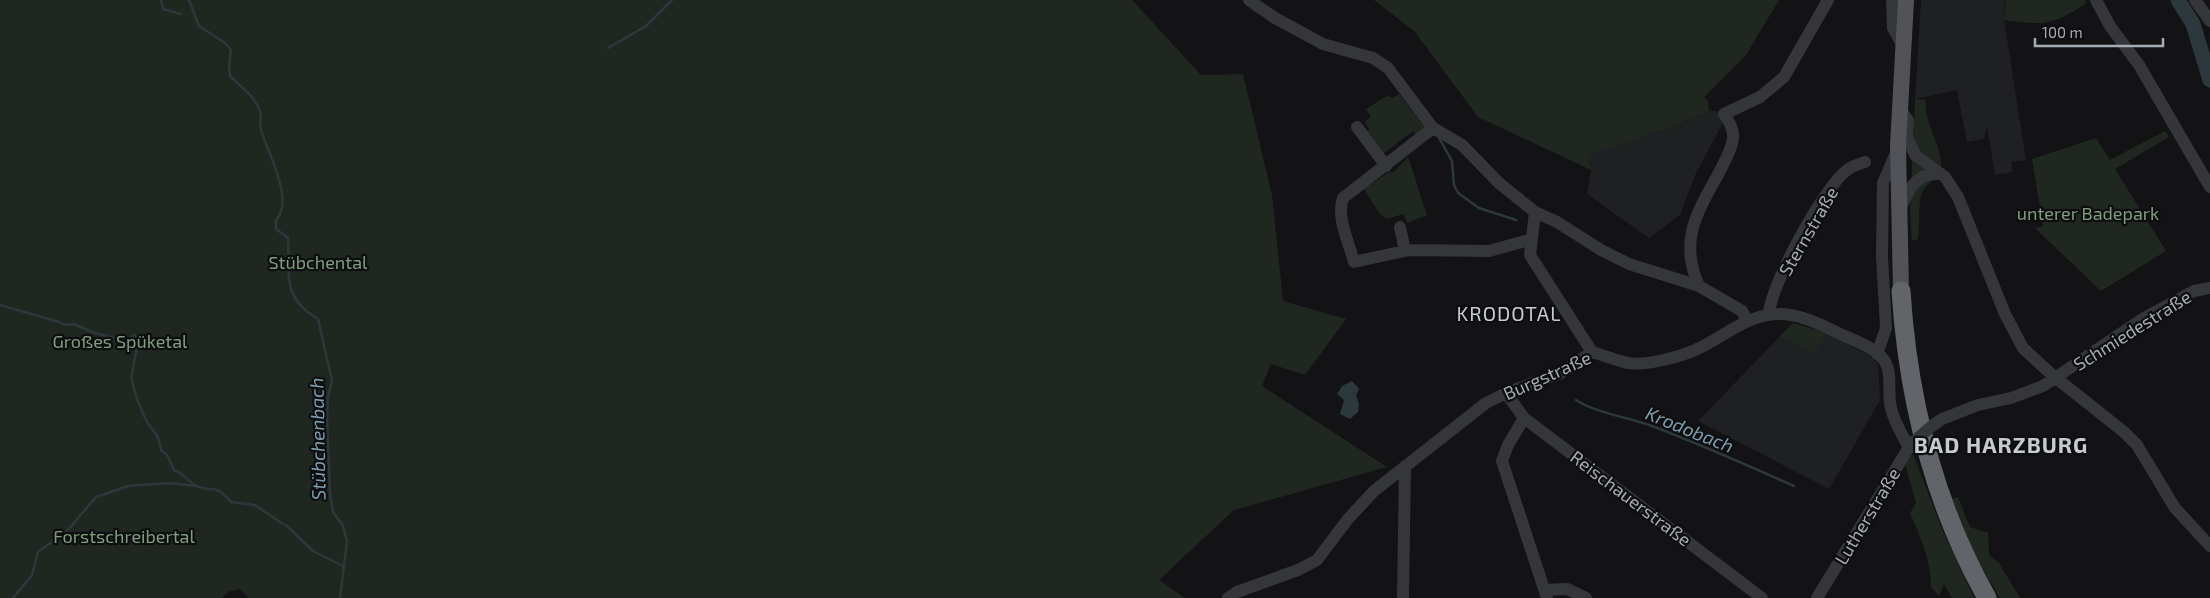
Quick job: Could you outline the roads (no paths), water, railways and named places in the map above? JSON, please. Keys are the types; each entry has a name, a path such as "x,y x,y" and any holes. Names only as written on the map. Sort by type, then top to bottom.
{"highway":[{"path":"1901,291 1908,365 1924,446 1952,528 1987,598"}],"main road":[{"path":"1901,291 1898,146 1906,0"}],"street":[{"path":"1249,0 1275,18 1323,44 1373,58 1388,68 1433,128 1462,145 1499,183 1535,212 1557,222 1601,250 1629,264 1699,286 1742,312 1748,320"},
{"path":"1699,286 1691,264 1691,232 1697,214 1731,147 1732,130 1724,114 1760,97 1784,77 1828,0"},
{"path":"1892,0 1893,28 1903,46"},
{"path":"2096,0 2110,26 2138,65 2210,187"},
{"path":"2195,0 2210,21"},
{"path":"1900,109 1908,120 1907,137 1912,149 1922,162 1951,184 1964,208 2014,333 2023,348 2137,445 2175,508 2210,546"},
{"path":"1357,127 1386,166"},
{"path":"1433,128 1343,198 1339,208 1354,262 1405,251 1438,249 1489,250 1532,239"},
{"path":"1898,146 1884,183 1882,256 1886,328 1877,354 1887,365 1890,407 1910,445"},
{"name":"Sternstraße","path":"1770,314 1770,302 1784,269 1812,219 1841,176 1847,170 1865,162"},
{"path":"1900,210 1914,182 1928,175 1939,174"},
{"path":"1535,212 1530,255 1592,352"},
{"path":"1400,227 1405,251"},
{"name":"Schmiedestraße","path":"2056,378 2144,318 2194,291 2210,288"},
{"name":"Burgstraße","path":"1228,598 1237,592 1306,567 1317,560 1348,519 1374,491 1486,403 1506,393 1561,373 1592,352 1629,363 1671,358 1695,350 1748,320 1780,313 1820,324 1877,354"},
{"name":"Lutherstraße","path":"1817,598 1910,445 1942,420 1978,405 2026,393 2056,378"},
{"name":"Reischauerstraße","path":"1506,393 1524,418 1762,598"},
{"path":"1524,418 1502,461 1546,594 1567,589 1586,598"},
{"path":"1403,598 1406,466"}],"waterway":[{"path":"161,0 163,9 181,14"},
{"name":"Stübchenbach","path":"189,0 199,26 225,43 231,50 230,76 251,96 258,106 261,115 261,130 281,189 283,201 281,212 276,220 276,229 288,238 290,284 298,302 306,311 318,319 332,381 328,396 327,418 330,493 333,512 343,526 347,541 340,598"},
{"path":"608,48 646,26 672,0"},
{"path":"2178,0 2193,24 2210,80"},
{"name":"Krodobach","path":"1439,138 1452,161 1454,185 1458,193 1479,208 1516,220"},
{"path":"0,305 65,325 74,324 113,338"},
{"path":"125,340 135,335 137,340 132,375 134,389 146,420 157,436 161,450 167,455 174,470 181,473 196,486 220,492 231,502 255,505 283,524"},
{"name":"Krodobach","path":"1576,400 1592,408 1670,433 1794,486"},
{"path":"13,598 32,575 38,552 67,531 96,497 128,486 169,483 196,486"},
{"path":"286,525 313,551 343,566"}],"district":[{"name":"KRODOTAL","path":"1509,313"},
{"name":"BAD HARZBURG","path":"2001,444"}],"park label":[{"name":"unterer Badepark","path":"2088,213"},
{"name":"Stübchental","path":"318,262"},
{"name":"Großes Spüketal","path":"120,341"},
{"name":"Forstschreibertal","path":"124,536"}]}
